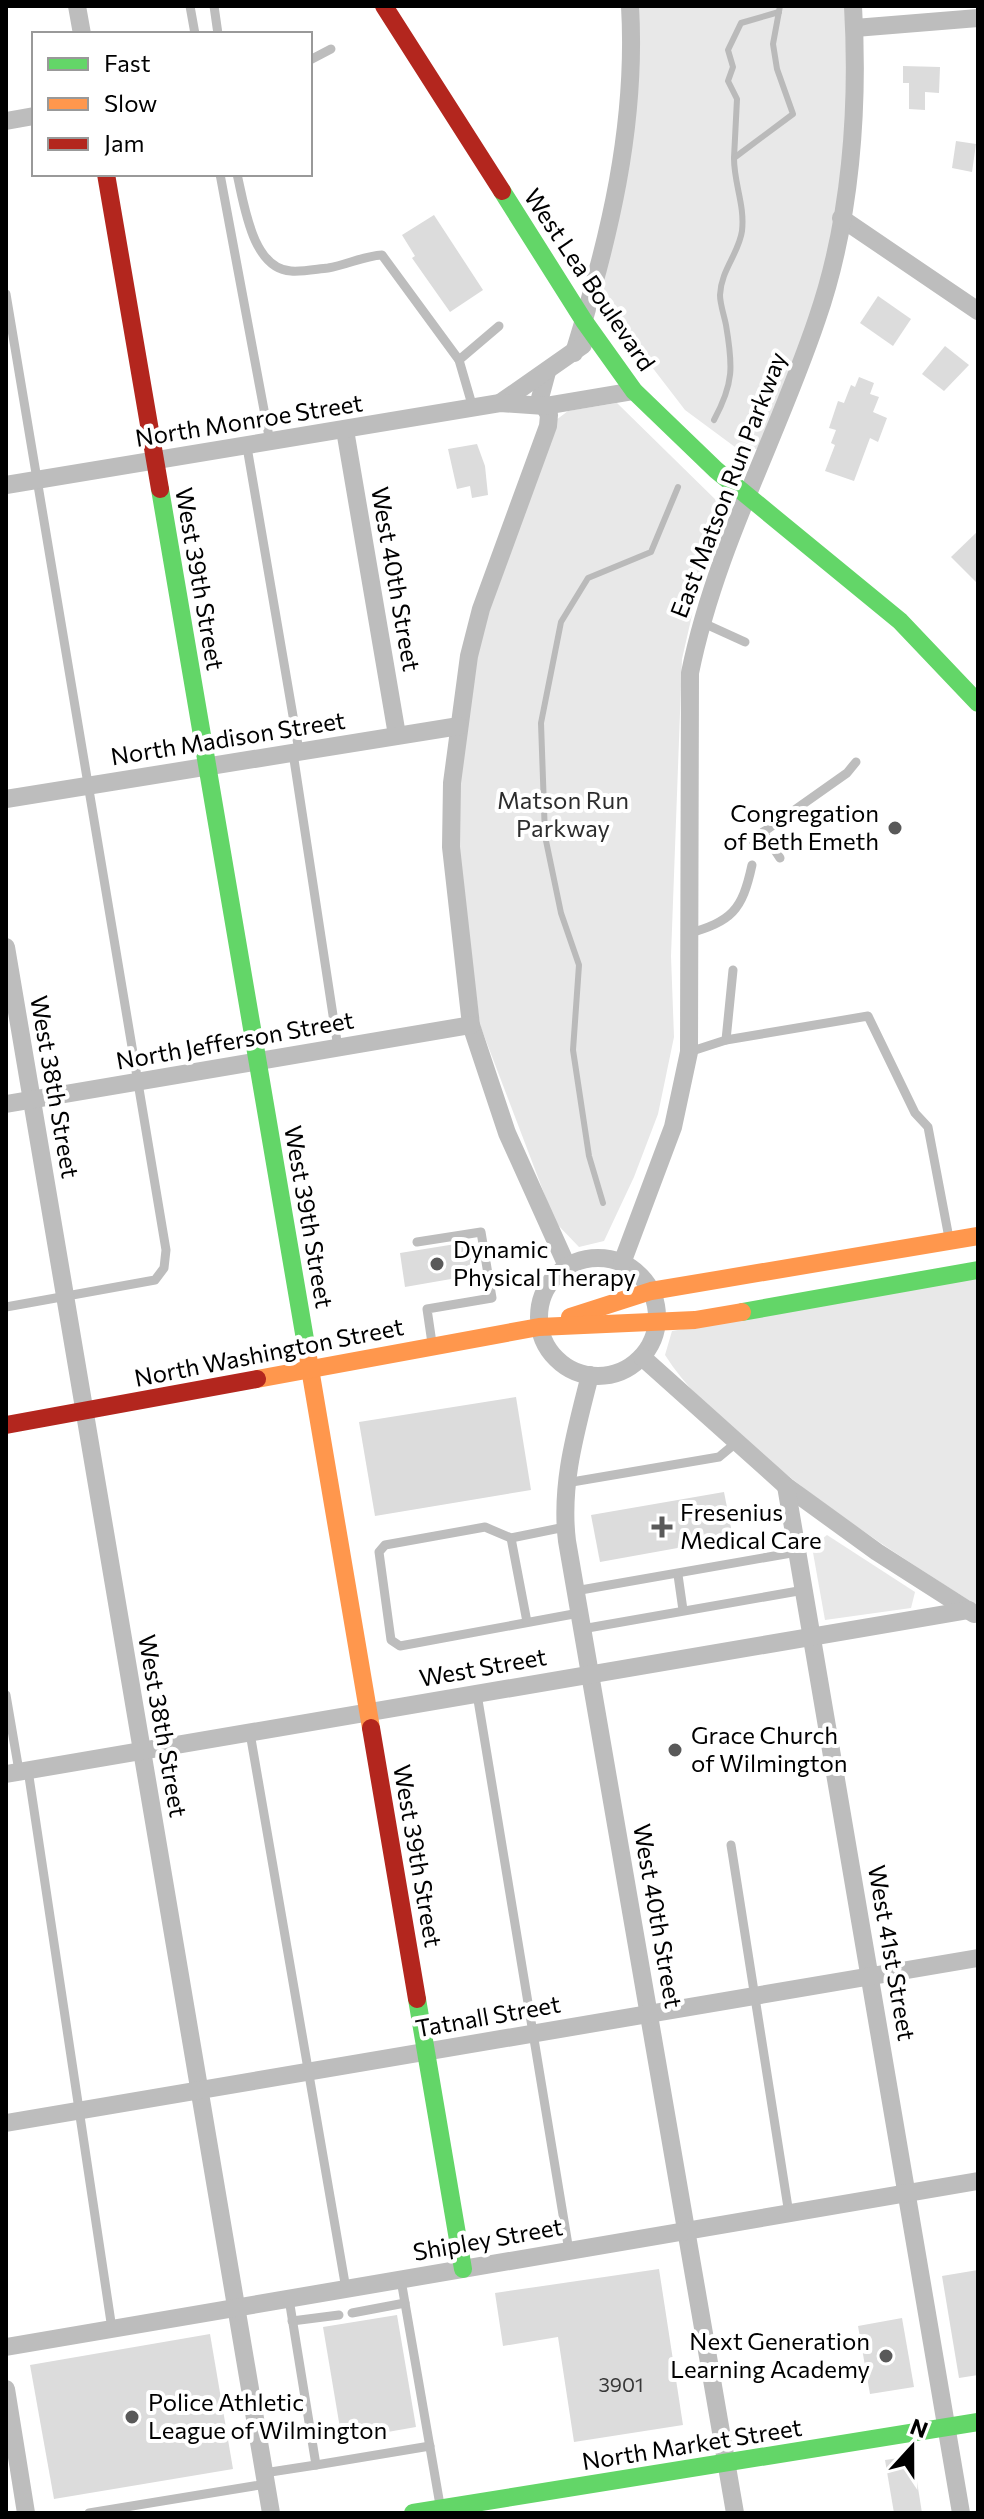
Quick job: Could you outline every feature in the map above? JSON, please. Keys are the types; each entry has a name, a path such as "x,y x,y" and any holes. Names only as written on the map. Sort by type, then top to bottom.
{"street":[{"path":"77,6 82,32"},
{"name":"West Lea Boulevard","path":"384,6 588,327 634,391 682,440 748,497 881,604 978,703"},
{"path":"500,403 574,353 588,327 630,119 630,6"},
{"name":"East Matson Run Parkway","path":"622,1263 673,1127 689,1052 688,695 701,622 733,528 818,318 841,218 851,143 853,6"},
{"path":"855,28 978,18"},
{"path":"6,121 32,116"},
{"name":"West 39th Street","path":"106,176 463,2269"},
{"path":"841,218 978,311"},
{"path":"547,372 540,398 545,406 548,426 481,609 469,656 452,783 451,847 471,1025 507,1133 567,1266"},
{"path":"500,403 545,406 634,391"},
{"name":"North Monroe Street","path":"6,485 500,403"},
{"name":"West 40th Street","path":"345,430 397,735"},
{"name":"North Madison Street","path":"6,799 459,726"},
{"name":"West 38th Street","path":"6,947 271,2513"},
{"name":"North Jefferson Street","path":"6,1104 471,1025"},
{"name":"North Washington Street","path":"6,1425 310,1372 539,1327 651,1291 978,1236"},
{"path":"594,1258 622,1263 639,1274 651,1291 657,1323 652,1341 642,1357 618,1372 590,1375 572,1370 557,1359 539,1327 544,1292 567,1266 594,1258"},
{"name":"North Washington Street","path":"539,1327 695,1320 978,1270"},
{"path":"642,1357 786,1486 877,1552 973,1614"},
{"name":"West 40th Street","path":"590,1375 566,1483 565,1527 735,2513"},
{"name":"West 41st Street","path":"786,1486 961,2513"},
{"name":"West Street","path":"18,1772 812,1637 973,1614"},
{"name":"Tatnall Street","path":"6,2123 978,1958"},
{"name":"Shipley Street","path":"6,2347 978,2181"},
{"path":"6,2389 13,2479 26,2513"},
{"name":"North Market Street","path":"413,2513 441,2508 496,2506 978,2422"}],"lane":[{"path":"190,6 195,32"},
{"path":"214,6 218,32"},
{"path":"312,59 331,49"},
{"path":"220,176 270,442"},
{"path":"238,176 254,235 264,256 288,272 332,267 366,255 382,255 459,360 473,408"},
{"path":"6,294 166,1250 164,1268 155,1280 6,1307"},
{"path":"459,360 499,326"},
{"path":"247,447 296,752 338,1048"},
{"path":"701,622 745,642"},
{"path":"752,840 847,773 856,762"},
{"path":"763,832 780,858"},
{"path":"687,934 721,924 733,914 742,900 752,865"},
{"path":"726,1040 733,970"},
{"path":"689,1052 726,1040 868,1016 915,1113 928,1127 949,1241"},
{"path":"417,1242 481,1232 492,1298 427,1309 433,1347"},
{"path":"566,1483 719,1457 737,1442"},
{"path":"565,1527 511,1538 485,1527 385,1545 379,1552 391,1640 400,1646 527,1622 580,1621 683,1610 804,1590"},
{"path":"511,1538 527,1622"},
{"path":"575,1591 797,1552"},
{"path":"678,1575 683,1610"},
{"path":"477,1694 569,2251"},
{"path":"6,1695 79,2110 112,2329"},
{"path":"250,1732 346,2289"},
{"path":"731,1845 789,2214"},
{"path":"401,2280 441,2508"},
{"path":"289,2299 316,2465"},
{"path":"352,2313 405,2303"},
{"path":"292,2321 339,2315"},
{"path":"89,2513 265,2479 316,2465 430,2446"}],"green space":[{"path":"630,6 853,6 841,218 766,450 735,447 685,410 602,302 614,206"},
{"name":"Matson Run Parkway","path":"617,403 721,505 710,536 682,659 671,956 674,1037 658,1114 634,1177 604,1241 579,1247 555,1222 480,1025 452,809 467,672 548,426 568,411"},
{"path":"978,1278 978,1606 855,1525 767,1459 699,1397 665,1355 672,1331"},
{"path":"827,1535 915,1592 911,1608 825,1620 812,1547"}],"building":[{"path":"903,66 940,67 939,93 925,92 925,110 909,109 909,83 903,83"},
{"path":"956,141 976,144 972,172 952,168"},
{"path":"434,215 483,290 450,312 412,258 415,256 402,235"},
{"path":"878,296 911,319 893,346 860,323"},
{"path":"945,346 969,365 944,391 922,374"},
{"path":"859,377 874,383 870,394 879,397 873,412 887,418 878,442 870,438 854,481 825,471 835,445 831,443 836,430 829,428 838,401 844,403 851,385 855,387"},
{"path":"477,444 485,466 488,495 472,498 470,486 457,489 448,449"},
{"path":"978,531 978,584 951,557"},
{"name":"Dynamic Physical Therapy","path":"468,1242 474,1275 405,1287 400,1253"},
{"path":"516,1397 531,1490 375,1516 359,1422"},
{"name":"Fresenius Medical Care","path":"724,1492 733,1538 600,1562 591,1515"},
{"path":"659,2269 683,2425 574,2442 558,2337 503,2346 495,2293"},
{"path":"978,2270 978,2375 959,2378 942,2276"},
{"path":"397,2315 416,2427 342,2440 323,2327"},
{"name":"Next Generation Learning Academy","path":"902,2318 914,2387 870,2394 858,2326"},
{"name":"Police Athletic League of Wilmington","path":"210,2334 233,2469 54,2499 30,2365"},
{"path":"913,2456 922,2513 894,2513 885,2460"}],"waterway":[{"path":"714,420 725,395 731,363 720,298 721,286 742,231 734,158 793,114 777,69 773,44 780,6"},
{"path":"734,158 737,99 728,81 733,67 728,50 741,23 779,12"},
{"path":"603,1203 589,1156 573,1050 579,965 561,913 545,836 541,723 561,622 588,578 651,552 678,487"}],"traffic: fast":[{"path":"502,191 584,321 634,391 716,470 900,621 978,703"},
{"path":"160,489 307,1351"},
{"path":"742,1312 978,1270"},
{"path":"417,1999 463,2269"},
{"path":"413,2513 978,2422"}],"traffic: slow":[{"path":"570,1317 651,1291 978,1236"},
{"path":"257,1379 539,1327 695,1320 742,1312"},
{"path":"307,1351 371,1728"}],"traffic: jam":[{"path":"384,6 502,191"},
{"path":"106,176 160,489"},
{"path":"6,1425 257,1379"},
{"path":"371,1728 417,1999"}],"place":[{"name":"Congregation of Beth Emeth","path":"895,828"},
{"name":"Dynamic Physical Therapy","path":"437,1264"},
{"name":"Fresenius Medical Care","path":"662,1527"},
{"name":"Grace Church of Wilmington","path":"675,1750"},
{"name":"Next Generation Learning Academy","path":"886,2356"},
{"name":"Police Athletic League of Wilmington","path":"132,2417"}]}
